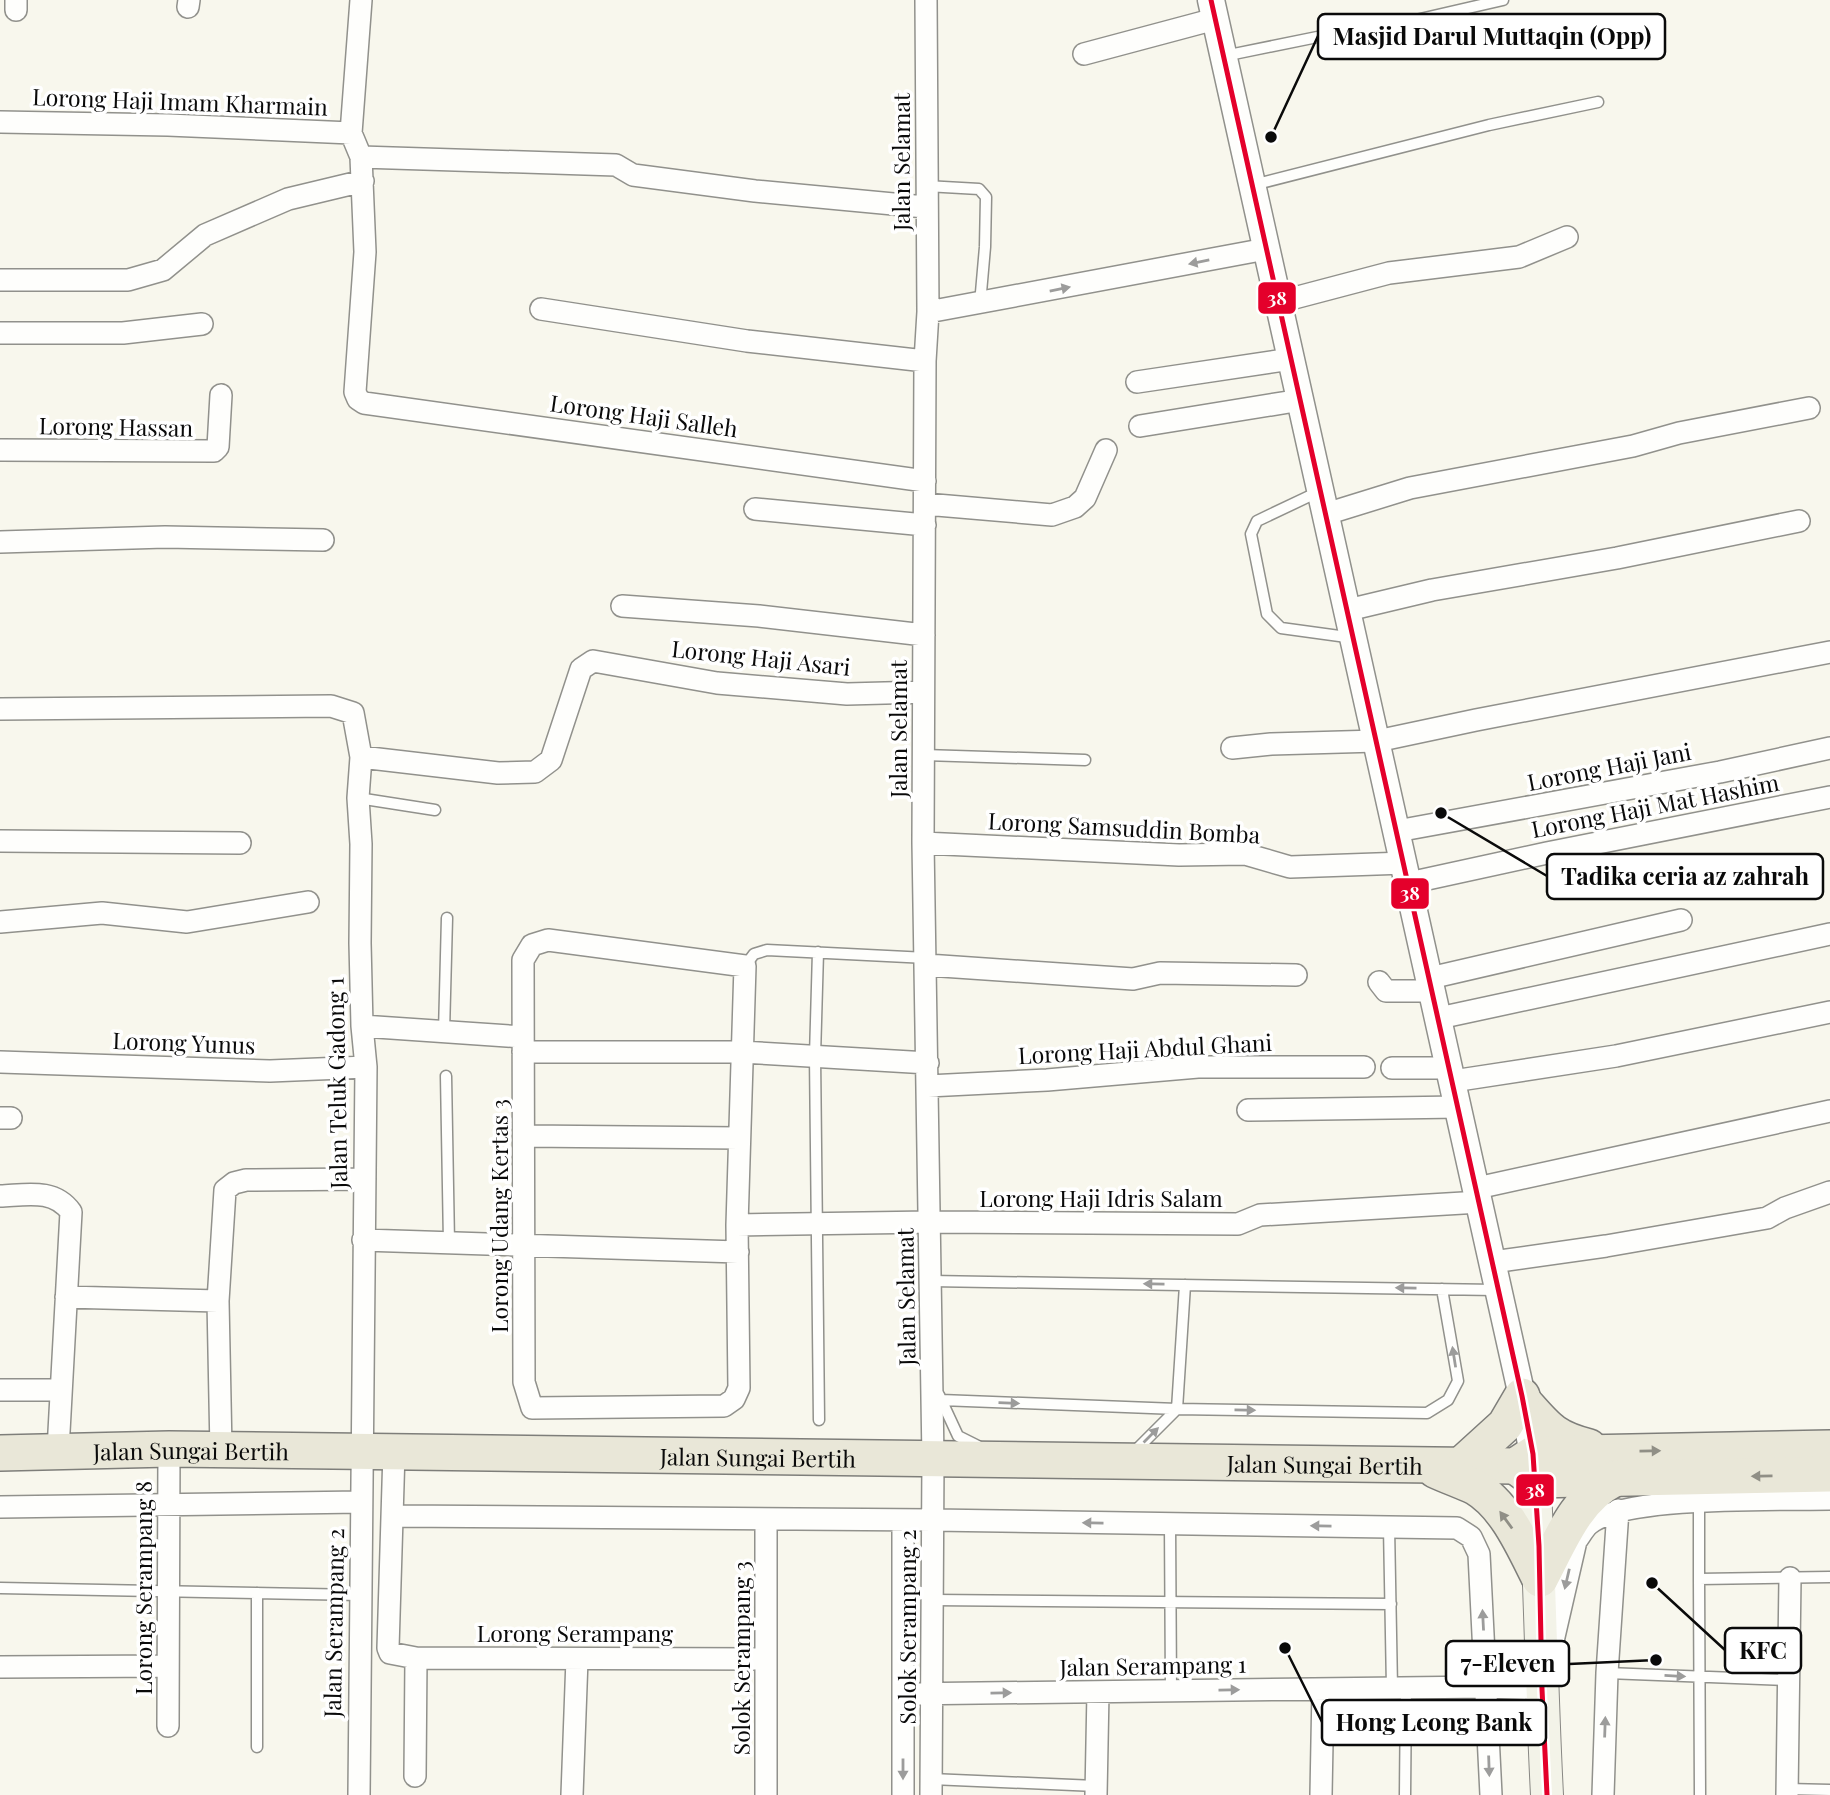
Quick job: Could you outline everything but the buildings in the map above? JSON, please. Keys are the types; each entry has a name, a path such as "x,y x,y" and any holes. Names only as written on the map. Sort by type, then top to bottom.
{"main road":[{"path":"1461,1465 1505,1425 1522,1398 1551,1433 1567,1442 1615,1480 1598,1487 1579,1506 1540,1579"},
{"name":"Jalan Sungai Bertih","path":"1615,1480 1830,1448"},
{"name":"Jalan Sungai Bertih","path":"0,1453 169,1449 1461,1465 1527,1467 1615,1480 1830,1475"},
{"path":"1422,1465 1476,1488 1495,1506 1509,1523 1540,1579"},
{"path":"1527,1467 1540,1579 1547,1795"}],"street":[{"path":"351,133 361,0"},
{"name":"Jalan Selamat","path":"926,0 925,197 928,312 925,361 923,843 933,1459"},
{"path":"1084,54 1213,10 1493,1262 1522,1398 1527,1467"},
{"name":"Lorong Haji Imam Kharmain","path":"0,122 168,125 351,133 361,158 363,181"},
{"path":"361,158 616,165 633,175 755,191 925,197"},
{"path":"0,280 128,281 163,270 205,235 288,199 363,181"},
{"name":"Lorong Haji Salleh","path":"363,181 365,252 355,392 358,399 364,403 925,481"},
{"path":"1279,302 1389,273 1519,257 1567,237"},
{"path":"928,312 1266,249"},
{"path":"541,309 747,341 925,361"},
{"path":"0,333 122,333 202,324"},
{"path":"1136,382 1291,359"},
{"name":"Lorong Hassan","path":"0,450 214,452 218,447 221,395"},
{"path":"1140,426 1301,400"},
{"path":"1324,502 1633,446 1679,433 1809,408"},
{"path":"925,503 1052,515 1075,507 1086,498 1106,450"},
{"path":"755,509 925,525"},
{"path":"1348,610 1432,590 1617,558 1799,521"},
{"path":"0,542 165,537 323,540"},
{"path":"622,606 759,616 924,635"},
{"path":"1232,748 1271,744 1377,741 1830,652"},
{"name":"Lorong Haji Asari","path":"361,757 498,774 535,772 551,760 581,669 593,661 717,683 847,694 923,692"},
{"name":"Jalan Teluk Gadong 1","path":"0,709 331,706 353,713 361,757 358,798 361,844 360,943 366,1067 363,1240 378,1452"},
{"name":"Lorong Haji Jani","path":"1397,831 1720,772 1830,748"},
{"name":"Lorong Haji Mat Hashim","path":"1407,873 1548,853 1830,797"},
{"path":"0,841 240,843"},
{"name":"Lorong Samsuddin Bomba","path":"923,843 1179,855 1245,854 1290,867 1407,873"},
{"path":"0,922 102,914 187,922 308,902"},
{"path":"1380,982 1386,991 1432,984 1681,920"},
{"path":"1439,1018 1830,934"},
{"name":"Lorong Udang Kertas 3","path":"737,1252 740,1388 734,1399 724,1406 533,1408 524,1382 523,960 532,945 548,940 745,966"},
{"path":"927,962 1133,979 1160,973 1296,975"},
{"path":"363,1240 737,1252 745,966"},
{"path":"1392,1068 1452,1075 1616,1056 1830,1012"},
{"path":"362,1026 444,1032 523,1045 741,1052 928,1063"},
{"name":"Lorong Yunus","path":"0,1062 270,1071 366,1067"},
{"name":"Lorong Haji Abdul Ghani","path":"928,1086 1047,1080 1198,1067 1364,1067"},
{"path":"1248,1111 1459,1107"},
{"name":"Lorong Haji Idris Salam","path":"737,1225 930,1222 1238,1224 1260,1215 1478,1195 1830,1111"},
{"path":"525,1136 739,1138"},
{"path":"220,1450 218,1301 225,1190 234,1183 246,1180 365,1179"},
{"path":"1493,1262 1606,1246 1767,1218 1785,1208 1830,1192"},
{"path":"0,1196 50,1195 63,1201 71,1212 58,1450"},
{"path":"66,1297 218,1301"},
{"path":"0,1390 61,1390"},
{"name":"Lorong Serampang 8","path":"168,1726 169,1449"},
{"path":"378,1452 393,1516 1457,1528 1471,1537 1479,1554 1491,1795"},
{"name":"Jalan Serampang 2","path":"359,1795 361,1502 378,1452"},
{"name":"Solok Serampang 2","path":"931,1787 933,1459"},
{"path":"1615,1480 1699,1502 1830,1499"},
{"path":"1603,1795 1615,1480"},
{"path":"1542,1689 1576,1541 1615,1480"},
{"path":"0,1507 361,1502"},
{"name":"Lorong Serampang","path":"393,1516 388,1648 390,1653 416,1658 766,1660"},
{"path":"903,1520 903,1795"},
{"name":"Solok Serampang 3","path":"766,1521 766,1795"},
{"path":"1787,1792 1790,1578"},
{"path":"415,1776 416,1658"},
{"path":"572,1795 577,1659"},
{"path":"0,1667 169,1666"},
{"name":"Jalan Serampang 1","path":"903,1694 1486,1687 1542,1689"},
{"path":"1321,1795 1323,1689"},
{"path":"1096,1790 1098,1692"}],"lane":[{"path":"1224,56 1336,33 1394,25 1503,0"},
{"path":"1253,185 1489,125 1598,102"},
{"path":"925,197 979,189 986,197 986,302"},
{"path":"1324,502 1257,522 1251,534 1260,582 1268,614 1281,628 1354,638"},
{"path":"924,755 1084,760"},
{"path":"358,798 435,810"},
{"path":"444,1032 447,918"},
{"path":"745,966 754,954 767,950 927,962"},
{"path":"818,952 816,1056 819,1420"},
{"path":"446,1076 449,1243"},
{"path":"931,1281 1499,1290"},
{"path":"1125,1461 1177,1409 1185,1285"},
{"path":"941,1400 1177,1409 1427,1413 1448,1400 1458,1381 1442,1289"},
{"path":"932,1380 958,1436 1009,1460"},
{"path":"1699,1502 1700,1795"},
{"path":"1170,1524 1171,1691"},
{"path":"1389,1527 1391,1604 1405,1795"},
{"path":"1699,1579 1830,1577"},
{"path":"0,1588 360,1595"},
{"path":"257,1593 257,1747"},
{"path":"933,1600 1391,1604"},
{"path":"1607,1673 1789,1680"},
{"path":"1012,1782 1012,1795"},
{"path":"931,1787 1012,1782 1096,1790"},
{"path":"1787,1792 1830,1790"}],"transit line":[{"name":"38","path":"1211,0 1533,1454 1539,1546 1547,1795"}],"place":[{"name":"Masjid Darul Muttaqin (Opp)","path":"1271,137"},
{"name":"Tadika ceria az zahrah","path":"1441,813"},
{"name":"KFC","path":"1652,1583"},
{"name":"Hong Leong Bank","path":"1285,1648"},
{"name":"7-Eleven","path":"1656,1660"}]}
